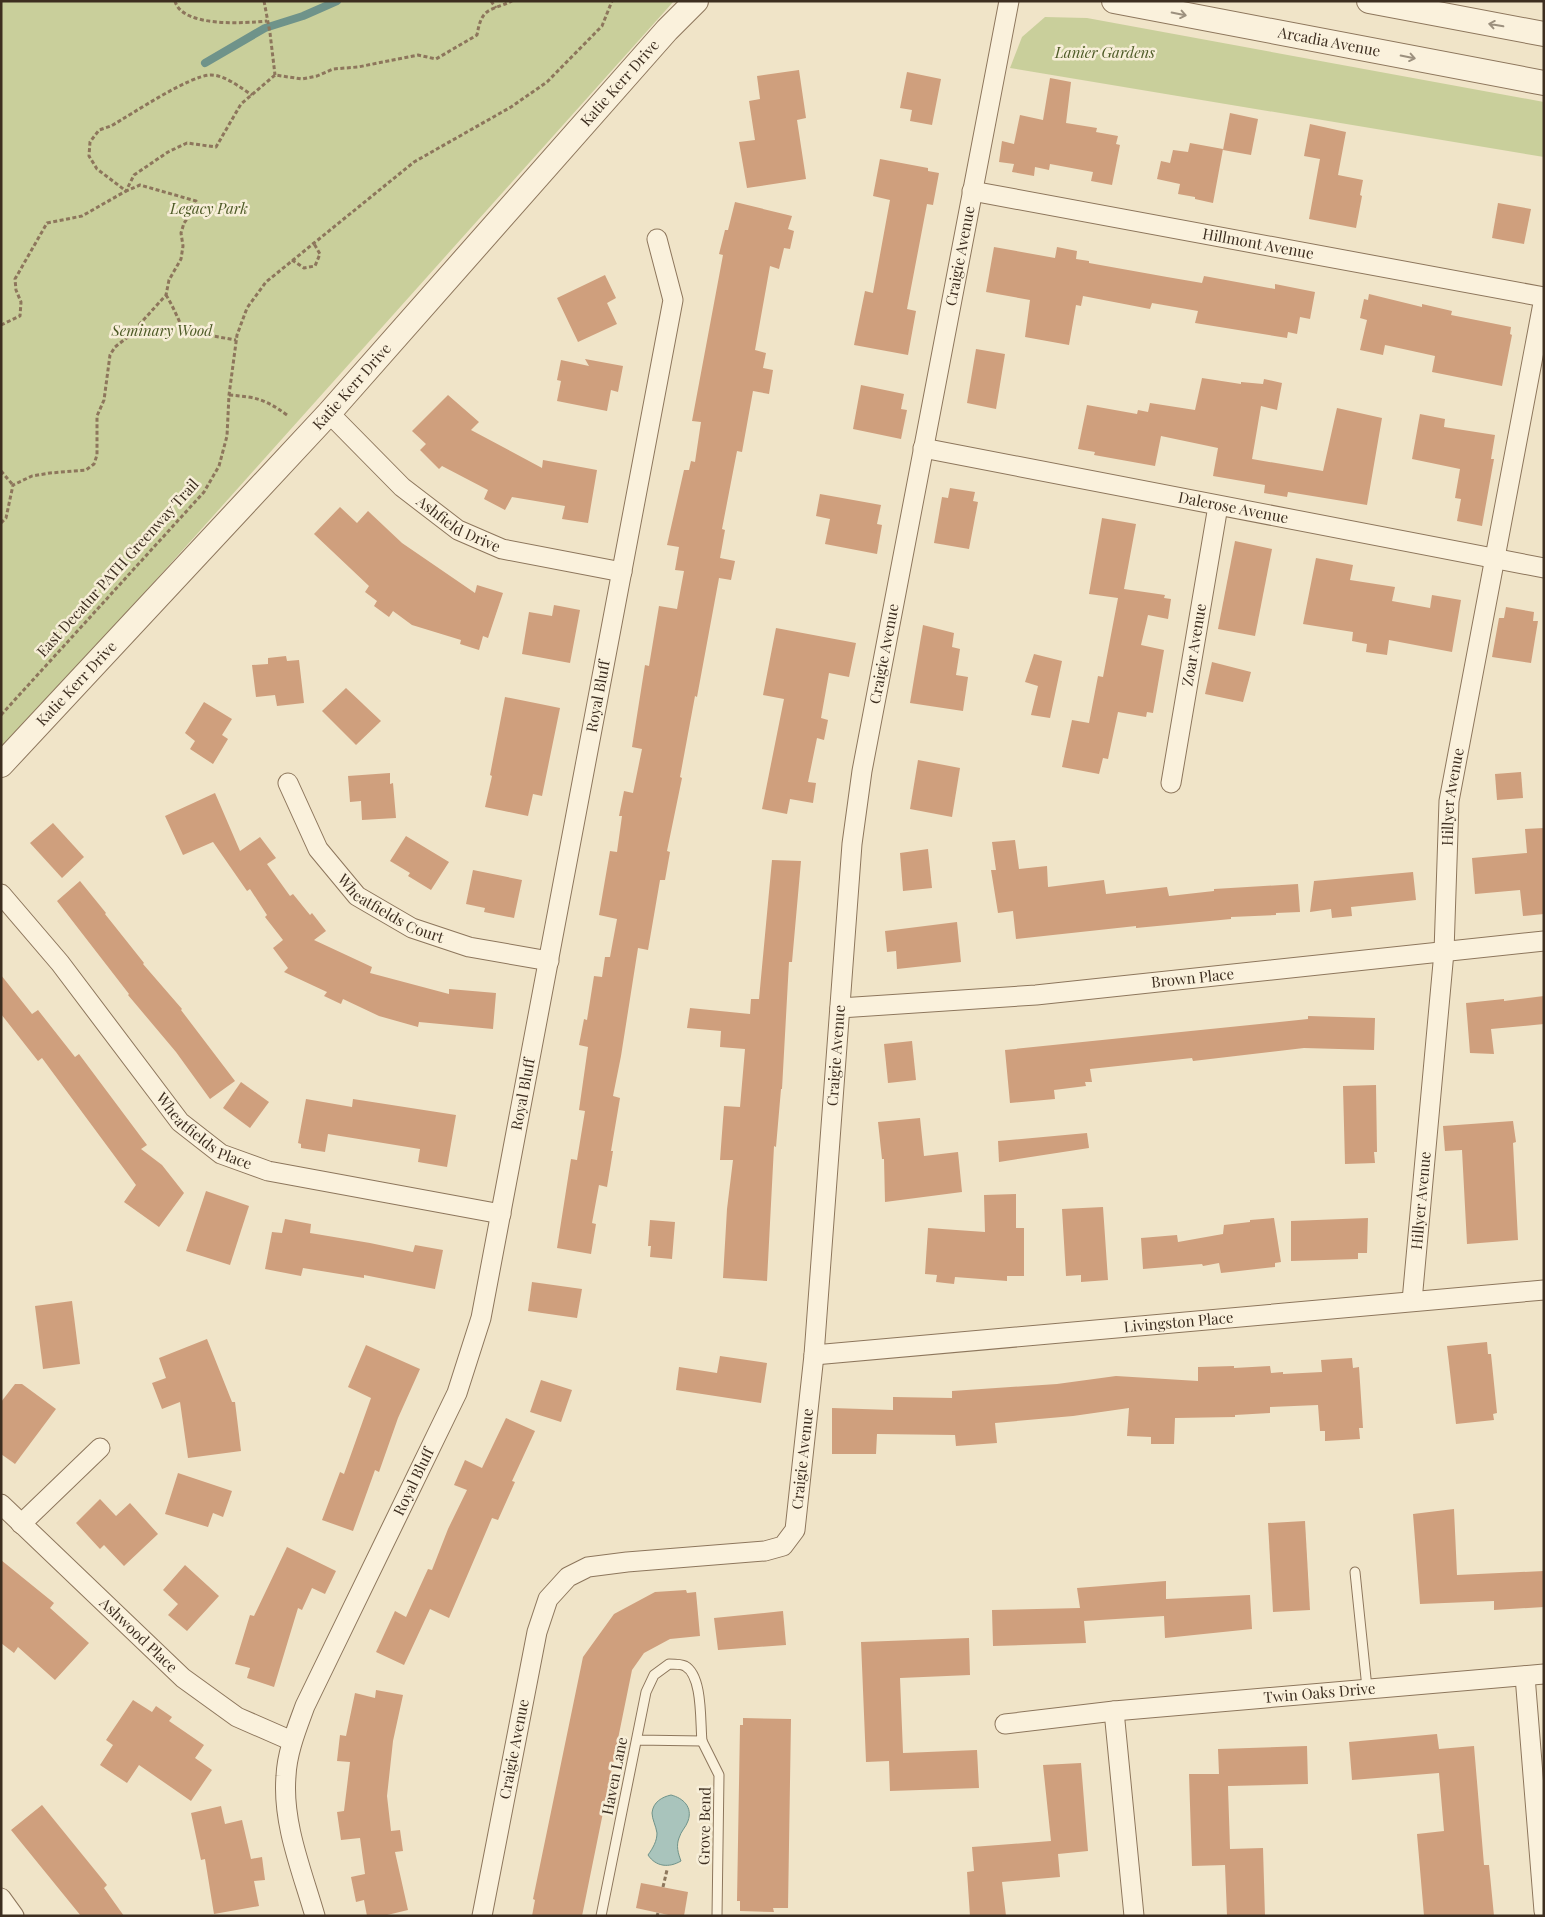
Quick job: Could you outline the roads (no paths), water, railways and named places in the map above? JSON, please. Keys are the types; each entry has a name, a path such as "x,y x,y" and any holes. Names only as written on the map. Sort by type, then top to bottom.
{"street":[{"name":"Katie Kerr Drive","path":"1,765 329,413 661,37 696,1"},
{"name":"Craigie Avenue","path":"482,1916 537,1632 548,1599 568,1577 588,1567 766,1551 783,1546 795,1530 814,1355 852,844 862,771 1009,1"},
{"name":"Arcadia Avenue","path":"1114,1 1544,83"},
{"path":"1369,1 1544,34"},
{"name":"Hillmont Avenue","path":"972,191 1544,298"},
{"name":"Royal Bluff","path":"315,1916 288,1821 286,1776 292,1741 305,1706 457,1393 481,1318 673,300 658,239"},
{"name":"Hillyer Avenue","path":"1412,1301 1444,952 1449,801 1544,298"},
{"name":"Ashfield Drive","path":"329,413 402,487 458,530 502,548 622,572"},
{"name":"Dalerose Avenue","path":"923,448 1544,568"},
{"name":"Zoar Avenue","path":"1171,783 1218,506"},
{"name":"Wheatfields Court","path":"288,782 318,849 357,896 412,928 469,947 548,961"},
{"name":"Wheatfields Place","path":"1,894 60,963 180,1122 221,1154 268,1171 501,1214"},
{"name":"Brown Place","path":"840,1008 1036,994 1544,941"},
{"name":"Livingston Place","path":"814,1355 1544,1290"},
{"path":"22,1524 100,1448"},
{"name":"Ashwood Place","path":"1,1504 183,1678 237,1717 292,1741"},
{"name":"Twin Oaks Drive","path":"1005,1724 1114,1711 1534,1675 1544,1911"},
{"path":"1114,1711 1134,1916"},
{"path":"1,1898 14,1916"}],"lane":[{"path":"1355,1572 1367,1688"},
{"name":"Haven Lane","path":"602,1916 646,1692 654,1675 669,1664 684,1665 693,1673 698,1686 702,1741"},
{"path":"637,1740 702,1741"},
{"name":"Grove Bend","path":"702,1741 719,1775 717,1916"}],"water":[{"path":"671,1795 679,1798 686,1804 689,1816 678,1841 681,1861 672,1865 663,1865 655,1862 648,1855 657,1836 652,1813 658,1801"}],"waterway":[{"path":"205,63 265,28 303,16 337,1"}],"park label":[{"name":"Lanier Gardens","path":"1105,53"},
{"name":"Legacy Park","path":"209,209"},
{"name":"Seminary Wood","path":"162,331"}]}
